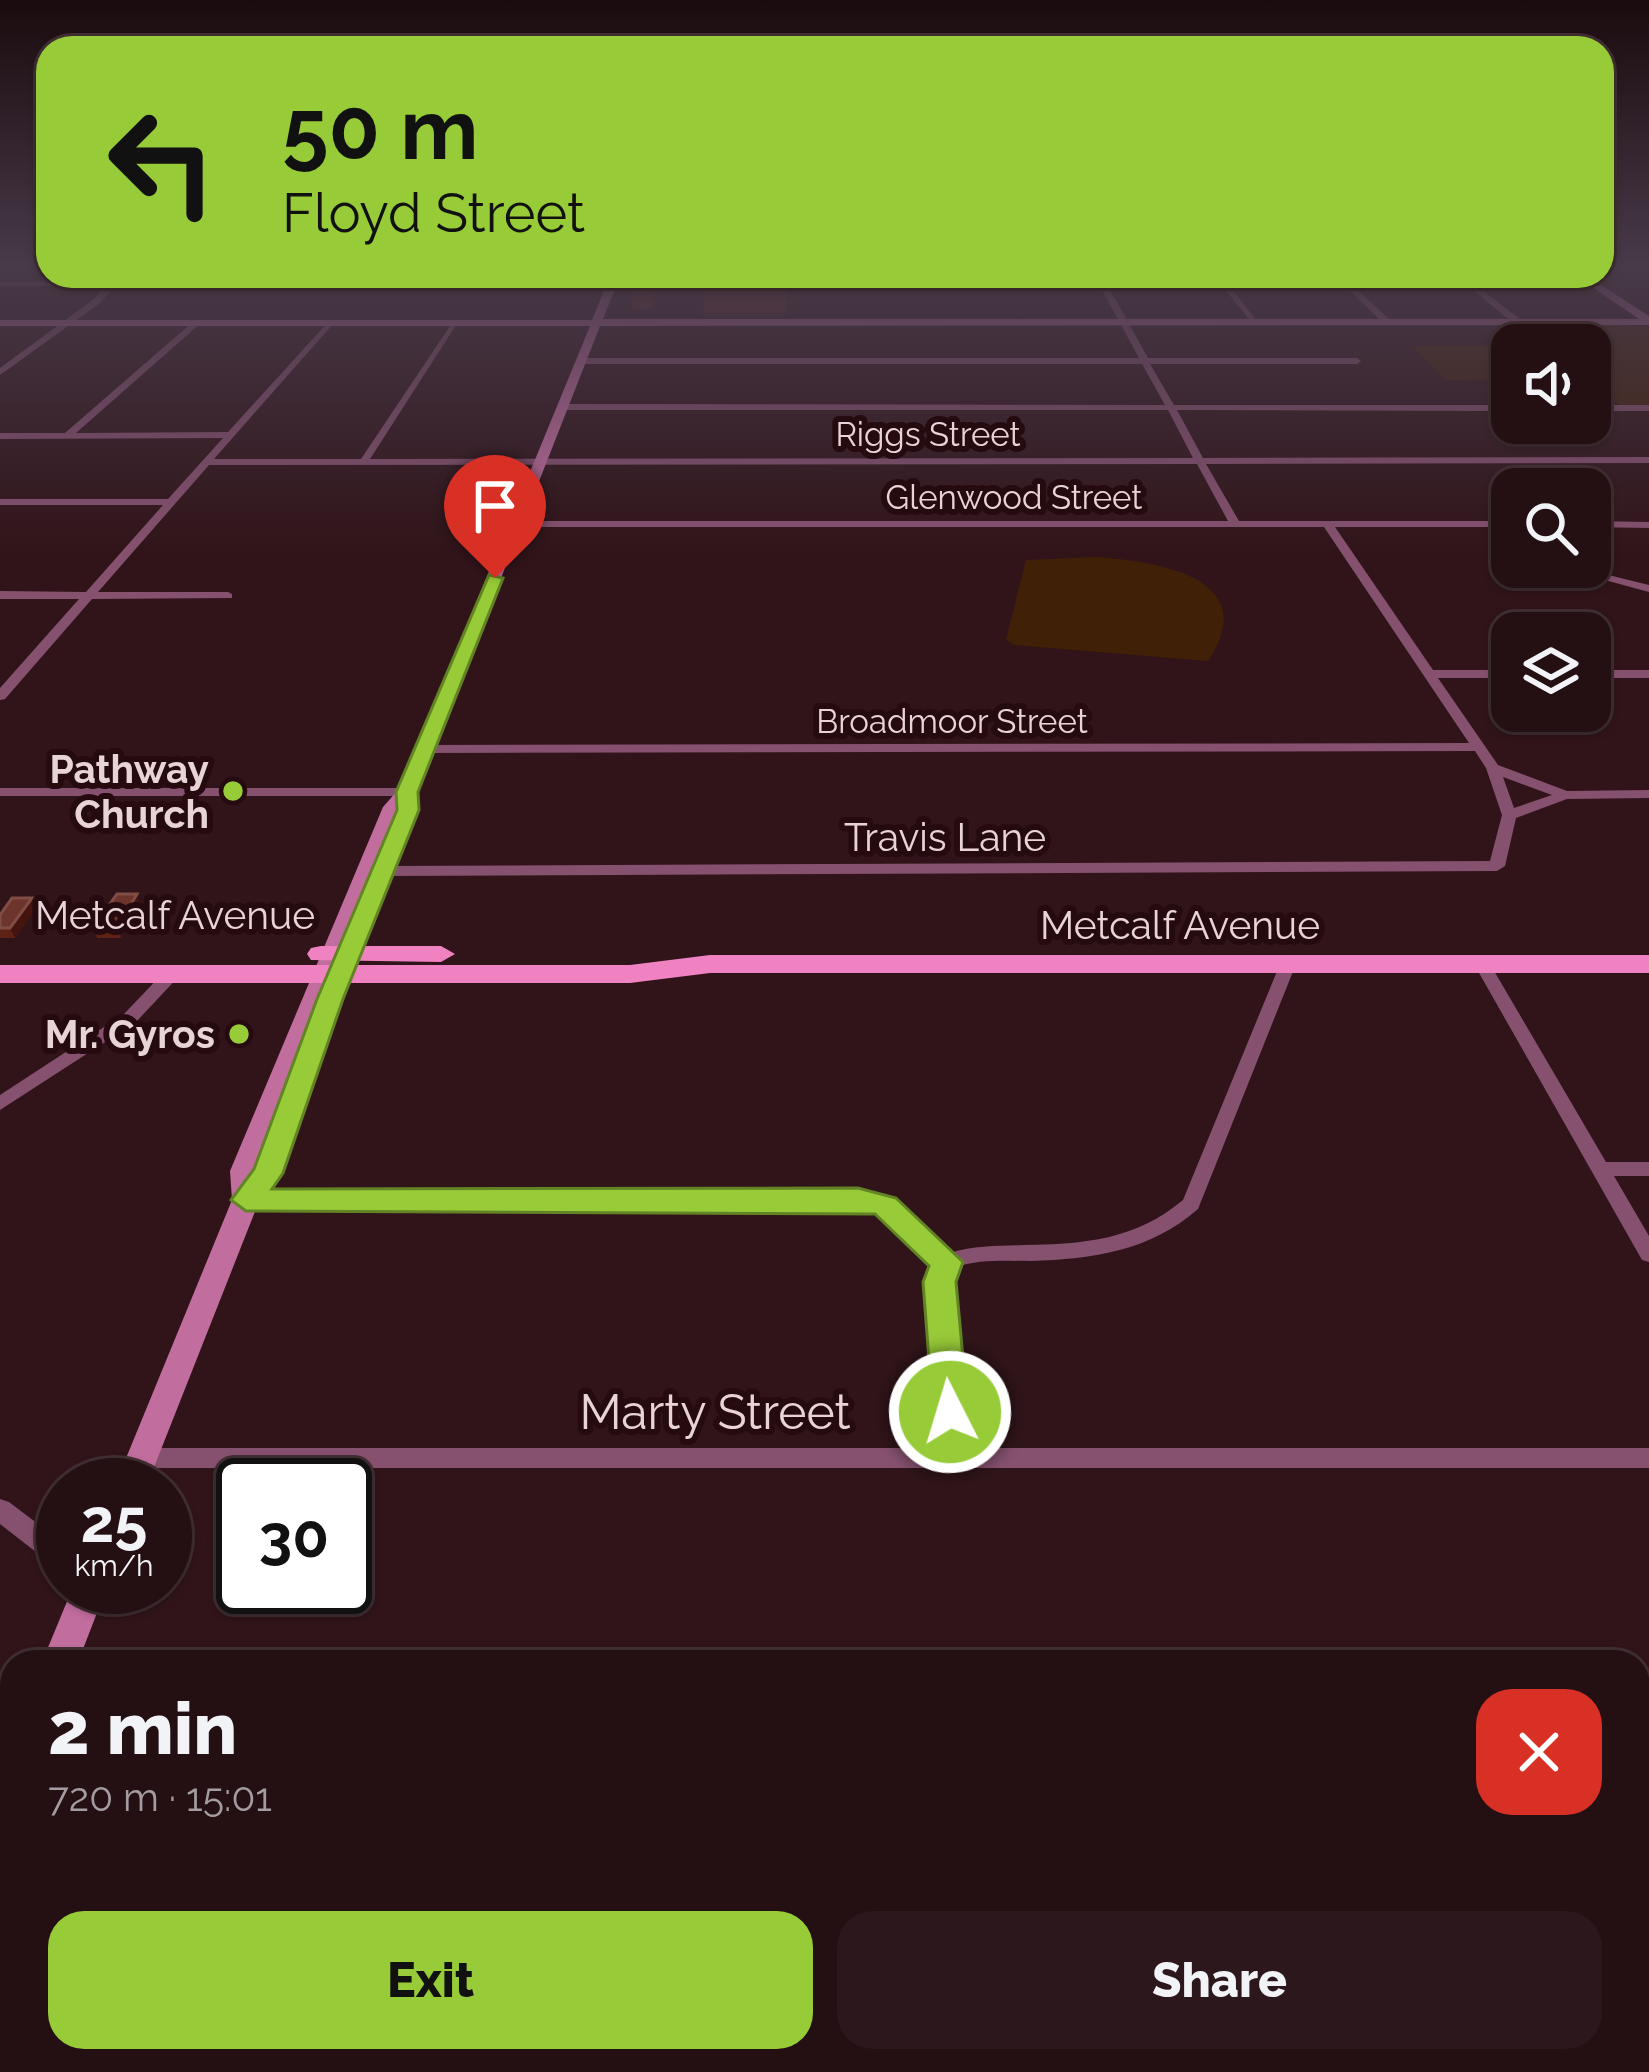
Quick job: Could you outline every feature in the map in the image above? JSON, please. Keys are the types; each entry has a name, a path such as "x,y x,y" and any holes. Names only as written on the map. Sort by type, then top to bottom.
{"main road":[{"name":"Metcalf Avenue","path":"0,955 630,974 710,964 1649,964"},
{"name":"Metcalf Avenue","path":"0,974 172,974 336,964"}],"street":[{"path":"67,436 155,360"},
{"path":"0,696 297,360"},
{"path":"364,461 430,360"},
{"path":"336,964 393,807 407,792 581,361 1357,362"},
{"path":"1145,362 1235,524"},
{"path":"563,407 1491,408"},
{"path":"1611,408 1649,408"},
{"path":"0,436 231,435"},
{"name":"Riggs Street","path":"207,462 1649,460"},
{"path":"0,502 172,502"},
{"name":"Glenwood Street","path":"515,524 1491,526"},
{"path":"1611,524 1649,524"},
{"path":"1328,525 1493,768 1509,815 1565,795 1649,794"},
{"path":"1611,580 1649,590"},
{"path":"0,596 228,596"},
{"path":"1430,674 1491,674"},
{"path":"1611,674 1649,674"},
{"name":"Broadmoor Street","path":"425,749 1479,747"},
{"path":"1493,768 1565,795"},
{"path":"0,792 407,792"},
{"path":"142,1458 246,1200 243,1171 336,964 385,871 408,810 407,792"},
{"name":"Travis Lane","path":"385,871 1483,869 1502,859 1509,815"},
{"path":"947,1262 971,1254 1132,1241 1175,1222 1192,1204 1288,964"},
{"path":"1482,964 1649,1254"},
{"path":"0,1104 130,1018 172,974"},
{"path":"1602,1169 1649,1169"},
{"path":"246,1200 858,1199 885,1206 913,1237 947,1262"},
{"path":"947,1262 940,1282 954,1456"},
{"name":"Marty Street","path":"192,1471 954,1456 1649,1459"},
{"path":"0,1510 36,1537"},
{"path":"65,1650 79,1614"}],"shaded area":[{"path":"1426,360 1491,360 1491,379 1446,380"},
{"path":"1611,360 1649,360 1649,406 1621,406 1611,399"},
{"path":"1095,557 1172,570 1213,592 1223,610 1222,633 1208,661 1014,645 1006,640 1026,560"}],"building":[{"path":"117,894 137,894 117,928 93,928"},
{"path":"12,898 32,898 10,928 0,928 0,915"}],"place":[{"name":"Pathway Church","path":"233,791"},
{"name":"Mr. Gyros","path":"239,1034"}],"route":[{"path":"495,578 407,792 408,810 330,999 268,1173 246,1200 858,1199 885,1206 913,1237 947,1262 940,1282 950,1412"}]}
